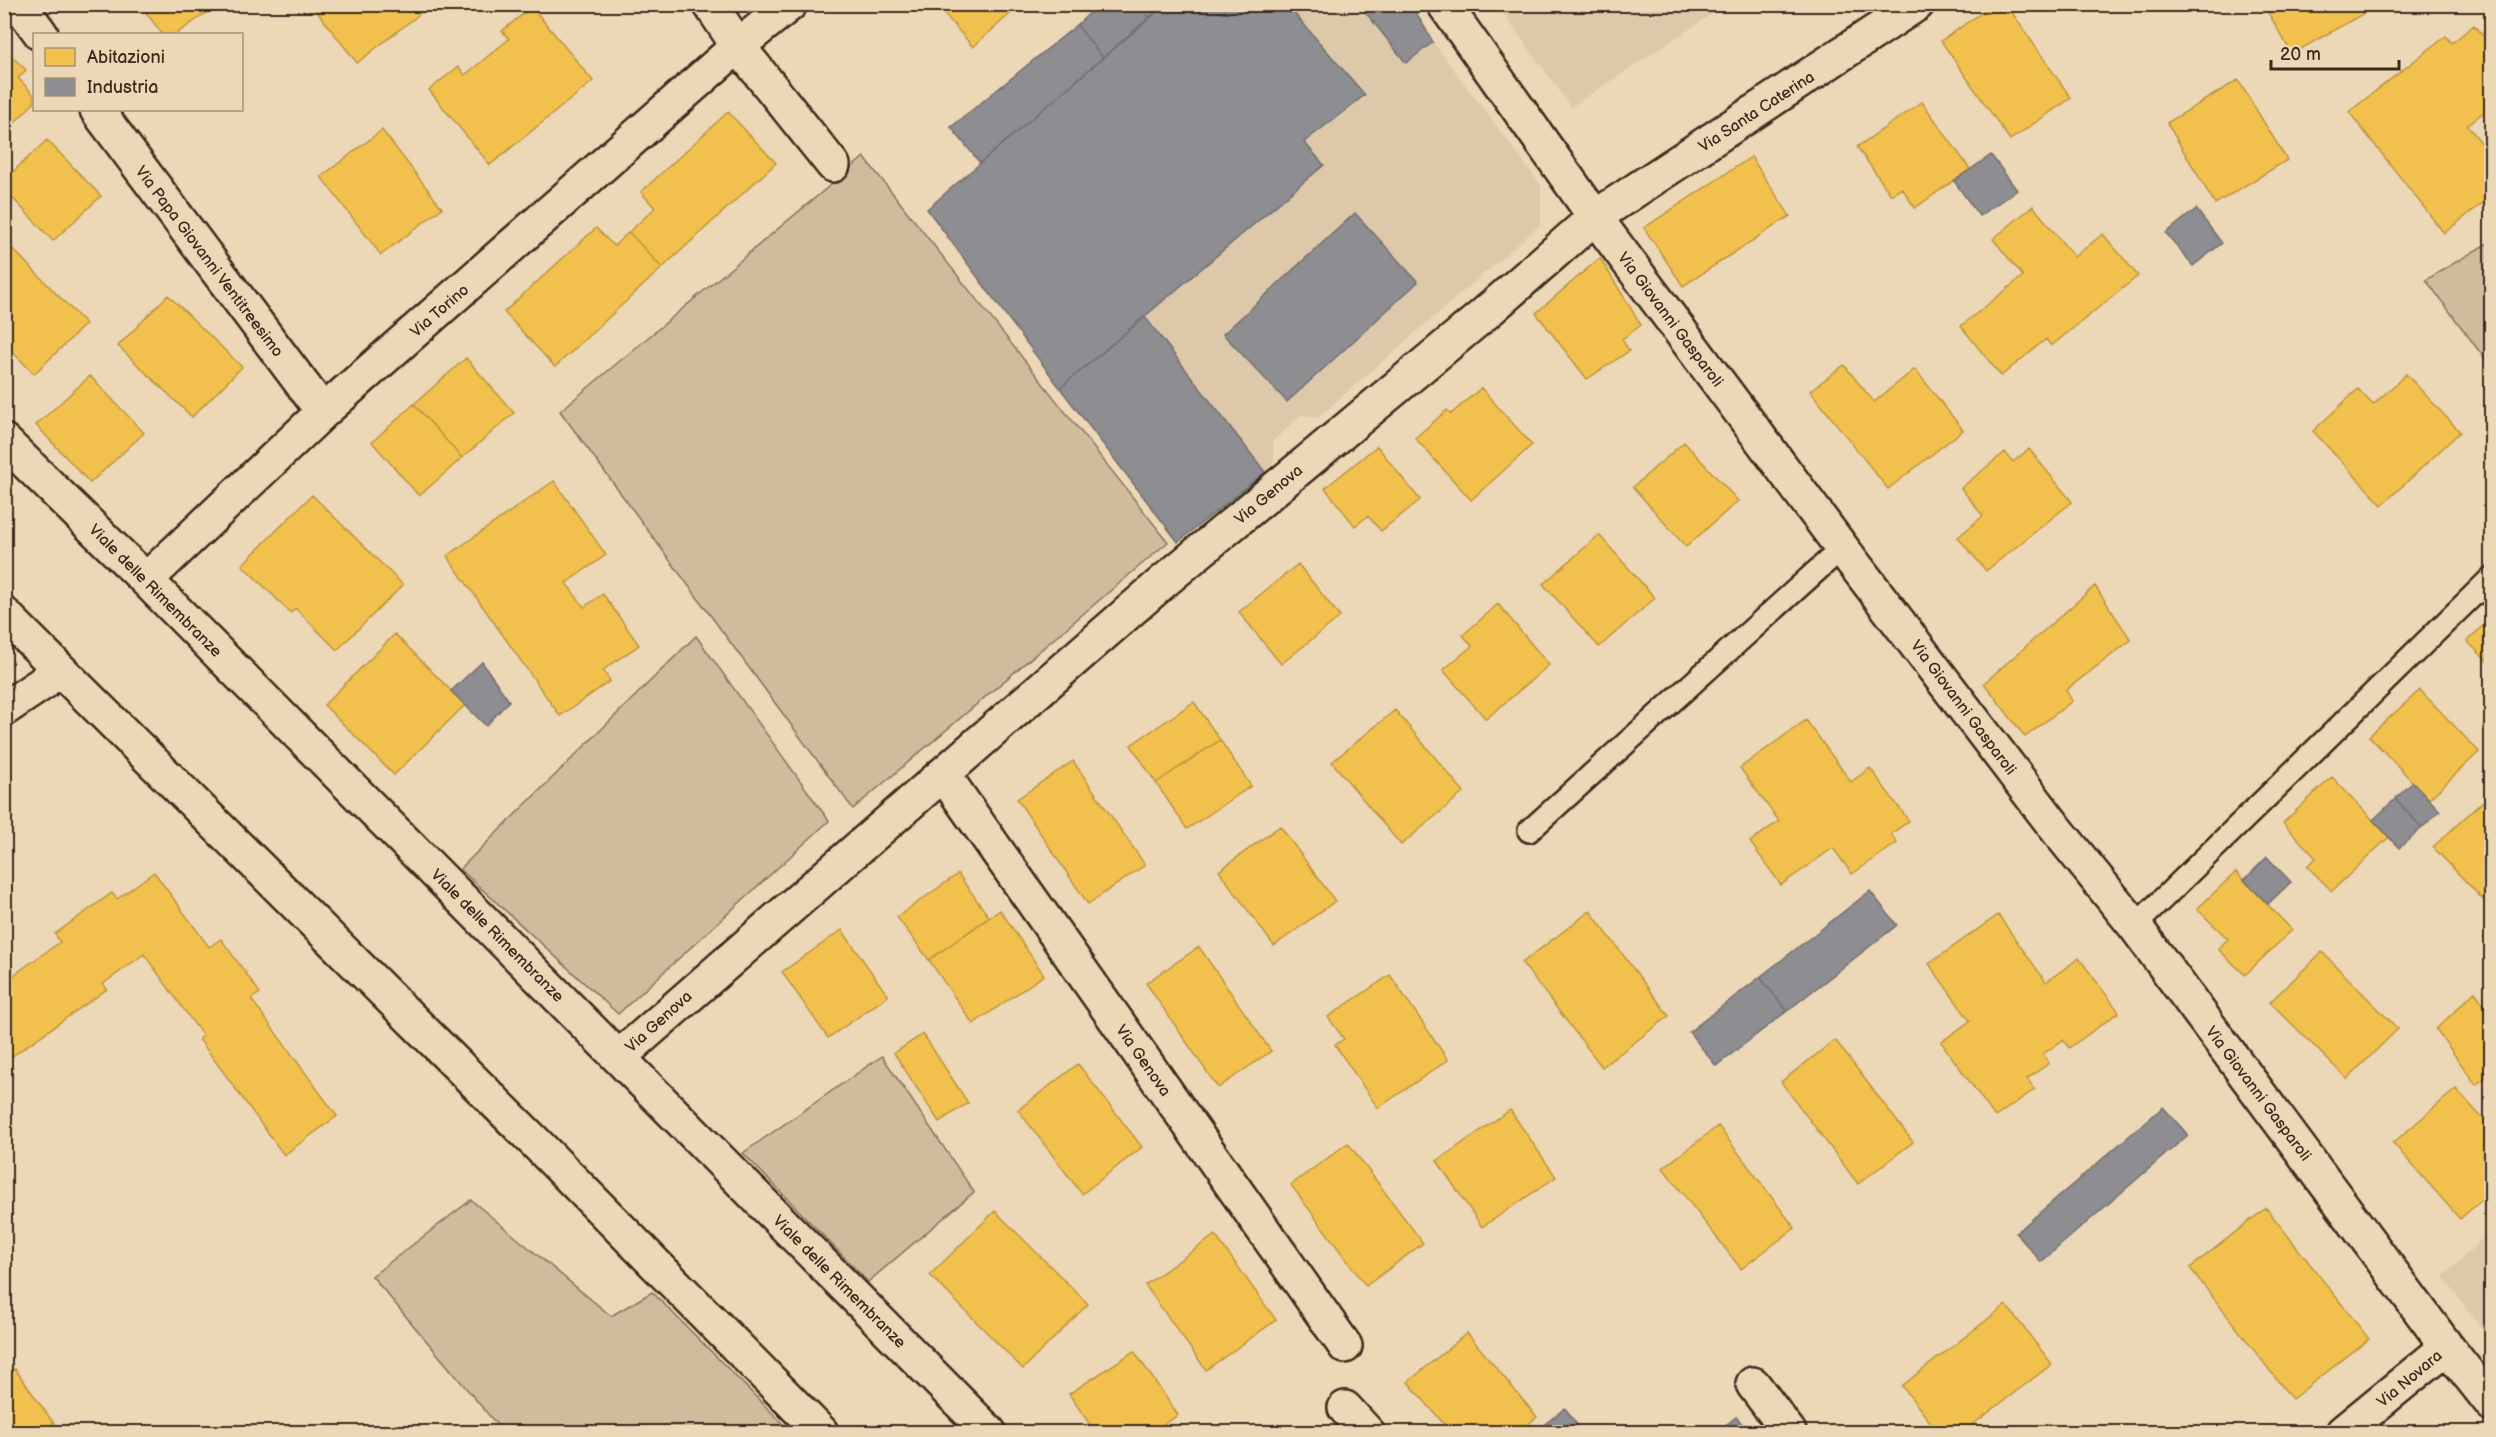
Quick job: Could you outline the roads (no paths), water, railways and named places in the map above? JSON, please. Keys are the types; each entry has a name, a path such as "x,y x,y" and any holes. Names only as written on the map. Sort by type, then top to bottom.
{"street":[{"path":"19,4 40,33"},
{"path":"710,4 738,46 833,165"},
{"name":"Via Torino","path":"146,580 323,412 738,46 790,4"},
{"name":"Via Giovanni Gasparoli","path":"1444,4 1595,217 1842,548 2058,831 2135,926 2447,1347 2492,1404"},
{"name":"Via Santa Caterina","path":"1595,217 1917,4"},
{"name":"Via Papa Giovanni Ventitreesimo","path":"98,111 323,412"},
{"name":"Via Genova","path":"619,1057 1163,582 1472,324 1595,217"},
{"name":"Viale delle Rimembranze","path":"4,441 146,580 989,1432"},
{"path":"4,614 534,1141 821,1432"},
{"path":"4,709 42,683 56,667"},
{"name":"Via Genova","path":"943,774 1345,1346"},
{"name":"Via Novara","path":"2343,1432 2447,1347"},
{"path":"1753,1384 1789,1432"},
{"path":"1345,1408 1366,1432"}],"lane":[{"path":"1529,831 1842,548"},
{"path":"2135,926 2492,577"}]}
